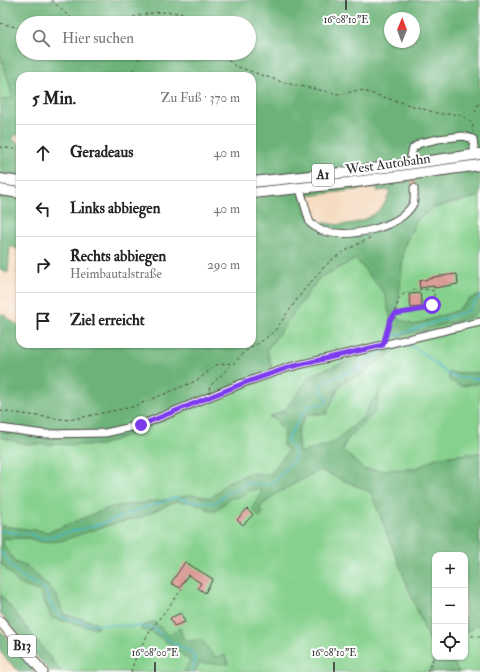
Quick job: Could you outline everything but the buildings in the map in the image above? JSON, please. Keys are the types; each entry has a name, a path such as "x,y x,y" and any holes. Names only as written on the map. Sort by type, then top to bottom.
{"highway":[{"name":"West Autobahn","path":"256,182 350,172 478,154"},
{"name":"West Autobahn","path":"256,193 300,189 480,164"},
{"path":"0,179 16,181"},
{"path":"0,190 16,192"}],"main road":[{"name":"B13","path":"0,621 43,672"}],"street":[{"path":"411,156 413,148 420,143 463,136 473,139 478,154"},
{"path":"300,189 310,223 322,231 341,233 372,230 395,221 406,212 414,202 414,188"},
{"path":"0,428 44,434 105,433 141,425 244,383 290,367 480,322"}],"path":[{"path":"52,0 69,16"},
{"path":"136,16 160,13 180,13 191,16"},
{"path":"0,23 16,27"},
{"path":"132,72 138,60"},
{"path":"228,60 235,66 253,72"},
{"path":"256,73 285,83 339,94 360,90 440,114 458,114 470,120 473,126 473,139"},
{"path":"475,112 480,100"},
{"path":"0,147 16,149"},
{"path":"256,345 276,329 302,291 324,267 334,258 347,250 378,234"},
{"path":"386,344 390,320 395,314 399,300 404,293 414,290 427,289 434,291 435,298 432,305 424,309 395,314"},
{"path":"206,398 210,386 251,348"},
{"path":"0,410 69,420 132,407 198,380 216,364 233,363"},
{"path":"131,672 134,660 143,643 182,589"},
{"path":"468,635 480,637"},
{"path":"427,672 433,660"}],"green space":[{"path":"0,0 480,0 480,196 432,208 416,221 404,246 397,318 414,325 456,311 470,299 480,295 480,307 472,317 389,339 391,321 385,294 356,259 319,278 267,350 274,376 101,445 25,444 0,437 0,314 4,315 16,324 16,348 256,348 256,72 16,72 16,136 12,138 16,142 16,248 10,246 8,273 0,269 0,100 13,98 0,52","holes":["378,187 377,191 390,190 386,201 378,211 357,222 332,224 320,221 310,216 307,196"]},
{"path":"0,52 13,98 0,100"},
{"path":"480,196 480,295 470,299 456,311 414,325 396,318 404,246 416,221 432,208"},
{"path":"356,259 385,294 391,321 389,339 472,317 480,307 480,373 448,373 461,386 480,383 480,453 438,457 415,469 364,470 343,450 346,441 374,413 370,404 363,418 333,443 299,453 297,432 307,414 326,414 341,383 364,373 398,346 381,348 311,375 285,410 269,417 277,420 284,433 283,446 289,450 270,475 251,473 228,482 211,498 191,495 111,507 49,532 2,526 0,523 0,437 25,444 101,445 274,376 267,350 319,278"},
{"path":"399,346 364,373 341,383 326,414 307,414 297,432 299,453 333,443 363,418 370,404 380,391 374,413 346,441 343,450 364,470 415,469 438,457 480,453 480,624 468,631 468,552 432,552 432,648 371,492 320,470 277,493 259,508 263,511 260,518 252,508 261,494 260,488 250,490 244,496 230,498 215,512 195,503 176,501 141,517 105,526 61,541 42,542 28,538 3,538 3,545 16,563 28,567 56,594 64,615 95,622 98,628 52,618 40,592 18,583 0,562 0,523 2,526 49,532 111,507 191,495 211,498 228,482 251,473 270,475 289,450 283,446 284,433 277,420 269,417 285,410 311,375 381,348"},
{"path":"448,373 480,373 480,383 461,386 449,380"},
{"path":"320,470 371,492 432,648 433,660 432,667 429,672 61,672 0,594 0,562 18,583 40,592 52,618 97,627 95,622 64,615 56,594 28,567 16,563 3,545 3,538 28,538 42,542 141,517 176,501 195,503 215,512 230,498 244,496 250,490 260,488 261,494 259,508 277,493"},
{"path":"0,594 61,672 50,672 0,613"},
{"path":"155,622 168,635 180,628 183,638 189,641 201,639 214,656 219,657 225,655 228,664 199,663 195,672 184,672 190,661 161,638 148,631 141,630 141,626"},
{"path":"480,624 480,672 459,672 452,660 468,660 468,631"},
{"path":"0,630 35,672 19,672 0,652"},
{"path":"433,660 452,660 459,672 429,672 432,667"}],"waterway":[{"path":"392,340 392,337 467,311 480,296"},
{"path":"0,531 22,534 26,532 41,539 101,524 177,497 189,501 214,503 231,491 242,488 247,483 269,485 285,471 294,458 294,450 287,441 307,407 326,403 327,399 320,388 321,384 364,365 380,352 390,348 404,345 411,346 423,353 450,375 480,379"},
{"path":"0,551 18,574 45,590 54,611 60,616 90,624 150,627 174,644 193,653 195,661 191,672"}],"tunnel":[{"path":"411,159 414,188"}],"route":[{"path":"141,425 244,383 290,367 383,345 390,320 395,314 424,309 432,305"}]}
